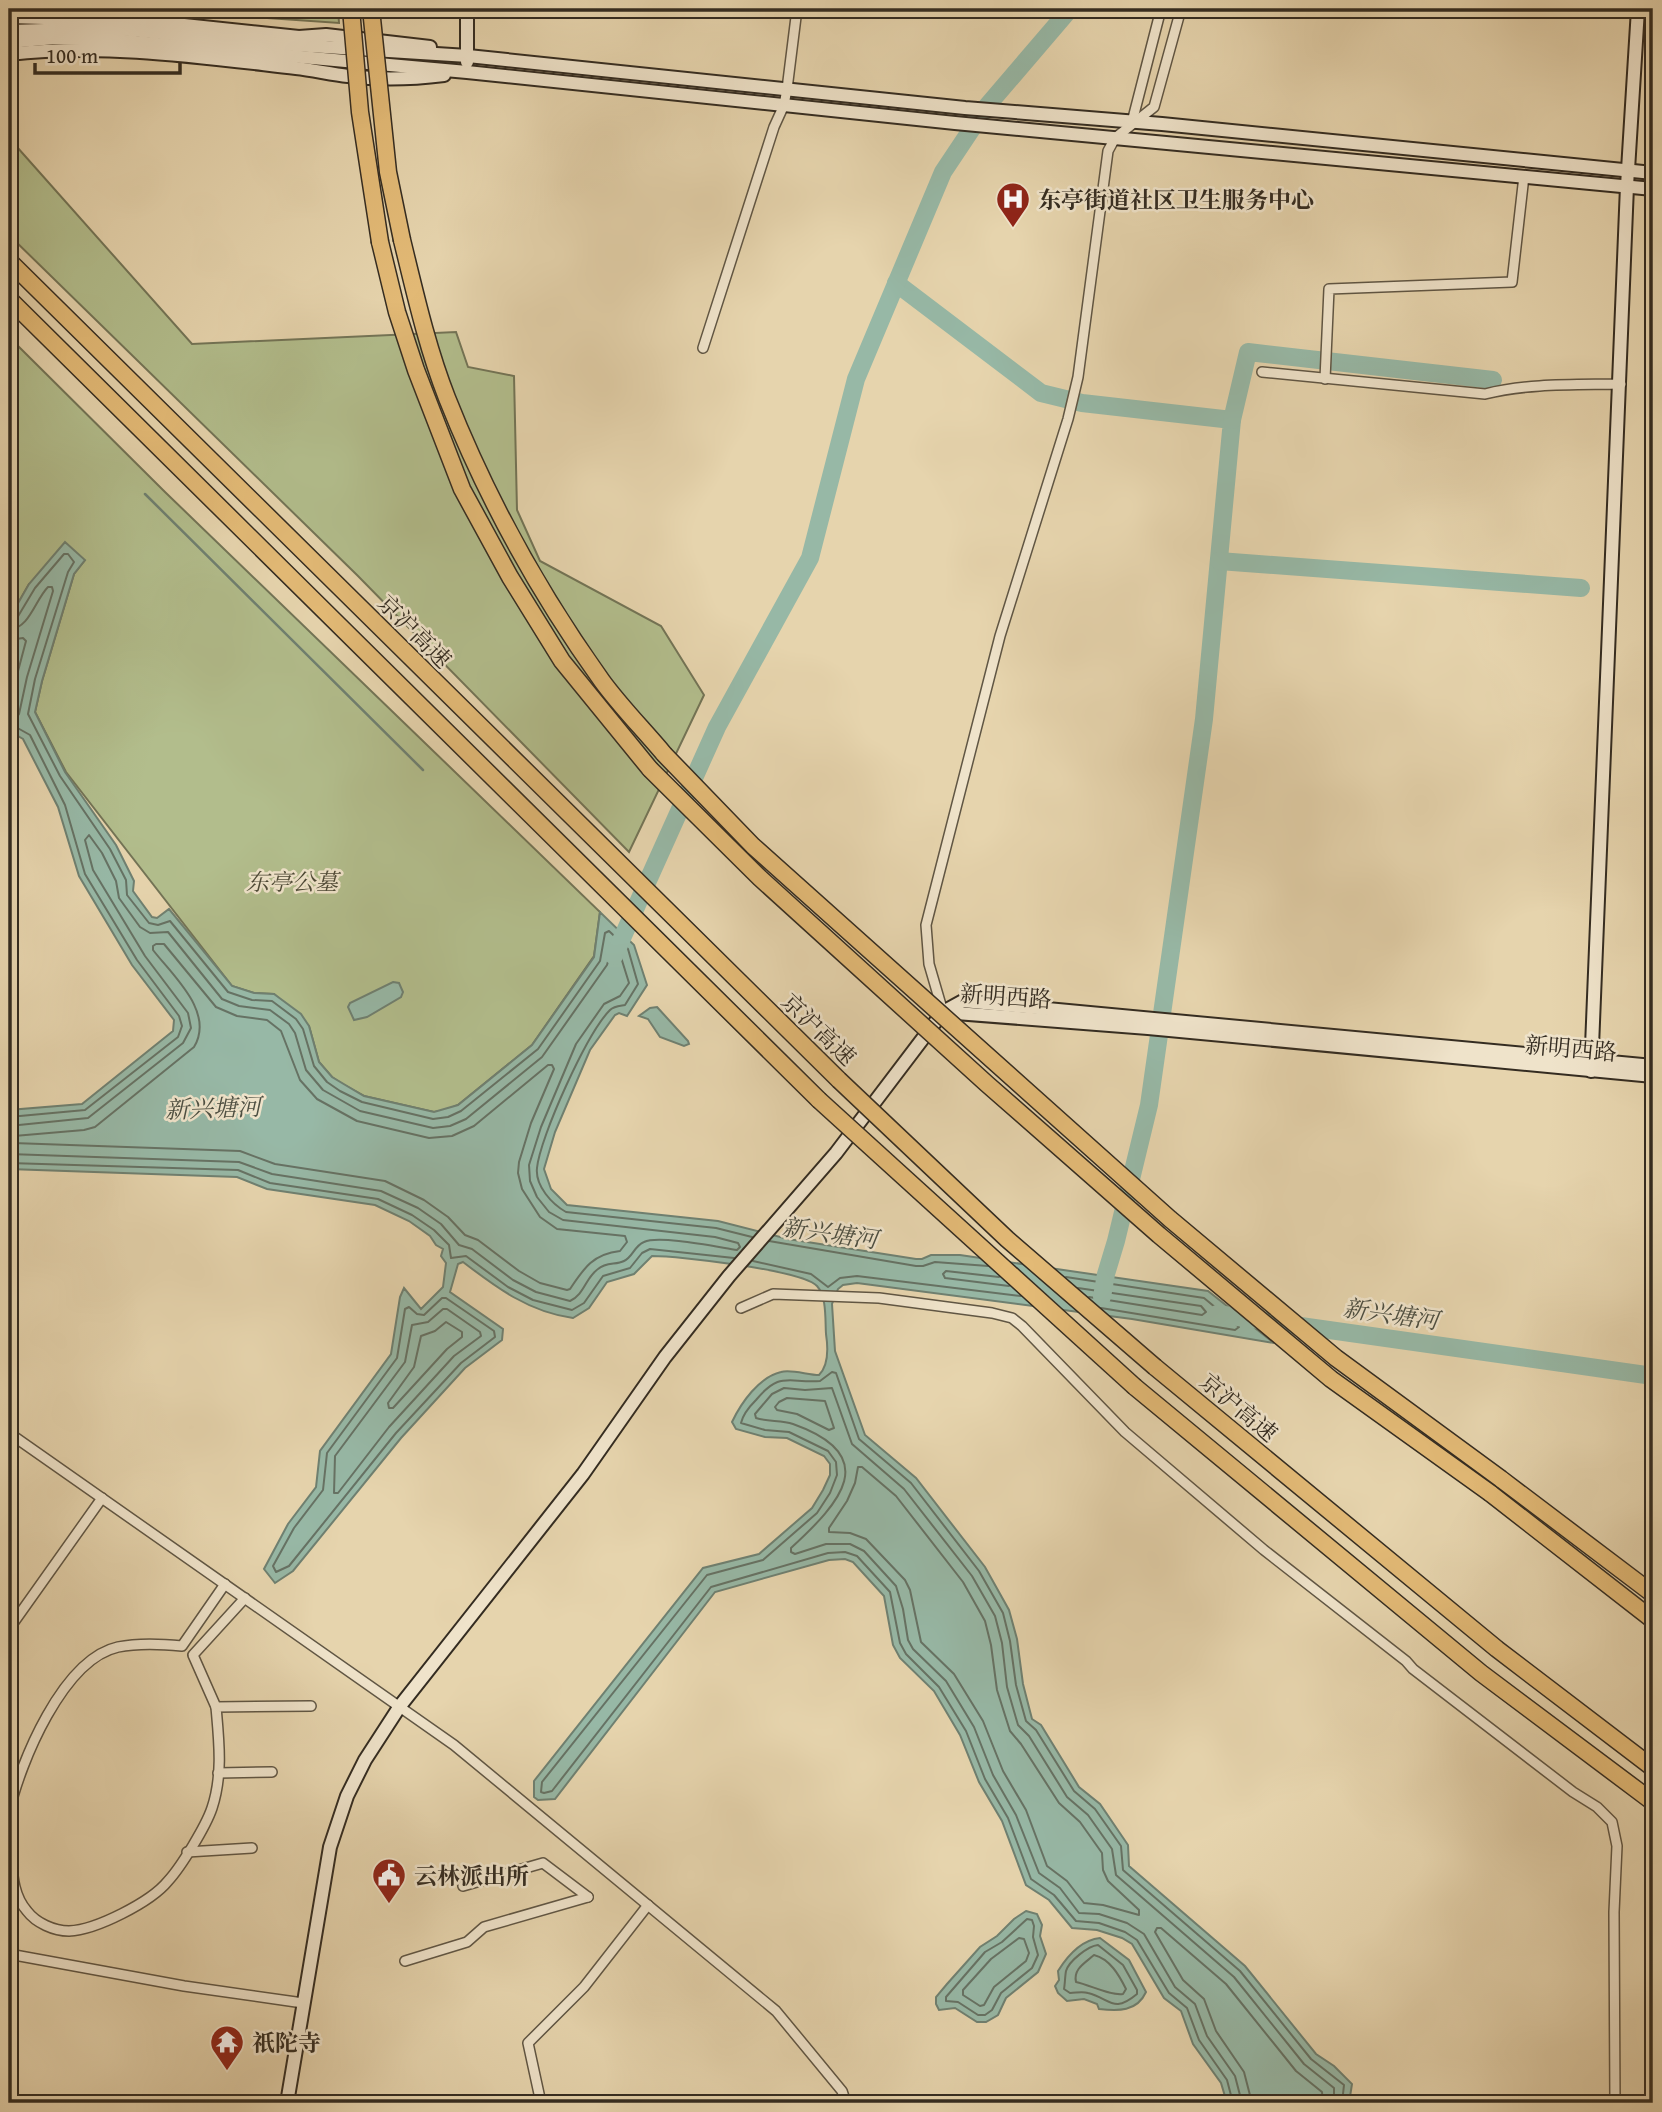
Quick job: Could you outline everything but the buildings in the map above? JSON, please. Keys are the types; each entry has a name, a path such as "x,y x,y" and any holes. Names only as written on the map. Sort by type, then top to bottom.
{"highway":[{"path":"351,9 360,111 380,242 397,312 416,370 462,489 510,577 562,661 650,769 760,878 987,1084 1159,1235 1331,1379 1490,1493 1653,1620"},
{"path":"371,9 388,172 420,317 443,385 481,479 519,551 604,684 664,754 753,846 1170,1219 1336,1358 1653,1594"},
{"name":"京沪高速","path":"9,261 669,914 1007,1239 1155,1367 1497,1649 1653,1768"},
{"path":"9,299 820,1100 1135,1387 1481,1672 1653,1802"}],"main road":[{"path":"467,9 467,72"},
{"path":"1591,1066 1628,186 1638,9"},
{"path":"9,17 145,15 299,37 327,35 422,45 468,56"},
{"path":"9,31 131,30 467,72 955,123 1653,189"},
{"path":"9,42 55,38 468,56 1015,113 1653,173"},
{"path":"9,54 85,49 137,51 397,80 467,72"},
{"path":"287,2103 330,1847 347,1796 365,1760 400,1706 583,1474 665,1357 729,1276 836,1153 943,1012"},
{"name":"新明西路","path":"943,1012 1591,1066 1653,1076"},
{"name":"新明西路","path":"1591,1066 1653,1066"}],"street":[{"path":"703,348 774,127 784,105 797,9"},
{"path":"1132,122 1161,9"},
{"path":"943,1012 929,964 926,925 939,865 1000,636 1068,419 1078,377 1108,151 1115,138 1154,107 1181,9"},
{"path":"1325,379 1329,289 1511,282 1524,176"},
{"path":"1262,372 1485,394 1532,387 1620,384"},
{"path":"741,1308 773,1294 880,1298 1012,1318 1125,1432 1264,1550 1413,1669 1573,1792 1597,1807 1612,1822 1617,1846 1614,1902 1615,2103"},
{"path":"9,1433 454,1745 776,2011 842,2091 846,2103"},
{"path":"9,1629 102,1498"},
{"path":"9,1812 15,1783 34,1742 64,1686 86,1662 116,1647 182,1646 225,1584"},
{"path":"9,1843 14,1894 26,1911 46,1926 69,1931 106,1921 135,1907 168,1882 212,1808 221,1761 216,1707 193,1655 245,1598"},
{"path":"216,1707 311,1706"},
{"path":"218,1773 272,1772"},
{"path":"187,1852 252,1848"},
{"path":"405,1961 467,1942 484,1927 588,1898 543,1863 463,1886"},
{"path":"541,2103 528,2043 584,1987 648,1905"},
{"path":"9,1954 184,1986 303,2003"}],"green space":[{"path":"268,9 338,9 339,23 268,18"},
{"path":"9,138 192,344 456,332 468,367 514,376 517,510 540,561 661,626 704,695 629,852 357,575 9,235"},
{"name":"东亭公墓","path":"9,337 165,492 600,912 594,956 532,1045 458,1105 434,1112 364,1096 332,1077 319,1062 309,1026 274,994 254,993 232,986 66,772 35,712 74,574 85,560 29,584 9,619"}],"water":[{"path":"65,542 85,560 74,574 35,712 65,772 116,845 134,881 133,891 152,917 157,918 169,909 232,986 254,993 274,994 301,1014 309,1026 319,1062 332,1077 364,1096 434,1112 458,1105 532,1045 594,957 600,912 634,945 647,985 627,1016 619,1013 615,1015 590,1050 555,1132 544,1169 551,1189 567,1205 718,1221 788,1239 916,1259 931,1255 960,1255 1208,1291 1274,1343 1132,1319 857,1283 843,1285 838,1289 832,1304 835,1351 865,1435 916,1478 985,1567 1009,1610 1032,1719 1041,1725 1079,1787 1100,1804 1128,1845 1129,1866 1245,1966 1316,2054 1334,2066 1352,2084 1349,2103 1227,2103 1221,2083 1193,2044 1181,2011 1164,1998 1132,1944 1097,1930 1072,1928 1049,1900 1026,1885 1002,1821 979,1782 960,1735 934,1691 900,1658 893,1645 884,1596 853,1562 845,1559 829,1560 715,1592 555,1799 538,1800 534,1797 534,1781 703,1568 759,1554 812,1508 823,1490 830,1475 830,1464 824,1456 787,1438 765,1437 736,1429 732,1422 740,1407 765,1379 781,1372 819,1375 822,1371 827,1350 824,1302 817,1286 807,1280 765,1269 652,1256 634,1274 607,1282 589,1308 573,1318 528,1304 501,1290 463,1262 458,1264 450,1292 503,1329 502,1340 465,1368 401,1438 293,1571 275,1583 264,1569 288,1524 316,1487 320,1451 391,1354 400,1297 404,1288 421,1309 443,1287 446,1263 441,1256 443,1249 436,1245 430,1236 409,1221 375,1205 267,1189 237,1177 9,1169 9,1110 82,1104 173,1031 174,1020 132,965 79,876 58,807 23,739 9,731 9,619 29,584"},
{"path":"393,982 399,983 403,992 401,997 367,1017 354,1020 348,1007 350,1003"},
{"path":"657,1007 689,1044 684,1046 660,1037 648,1019 639,1016 650,1008"},
{"path":"1026,1911 1037,1914 1042,1925 1040,1936 1046,1954 1038,1972 1006,1998 998,2015 986,2022 977,2022 955,2008 939,2010 936,1997 947,1984 980,1947"},
{"path":"1100,1938 1129,1960 1146,1992 1132,2007 1120,2010 1099,2009 1097,2004 1084,1999 1067,2001 1058,1993 1055,1986 1059,1980 1058,1971 1066,1959 1081,1945"}],"waterway":[{"path":"614,956 717,727 810,558 856,379 943,172 987,106 1070,9"},
{"path":"896,283 1041,393 1082,403 1232,420 1204,719 1149,1105 1102,1297"},
{"path":"1232,420 1248,352 1493,380"},
{"path":"145,494 423,770"},
{"path":"1219,561 1581,588"},
{"name":"新兴塘河","path":"1217,1314 1653,1376"}],"place":[{"name":"东亭街道社区卫生服务中心","path":"1013,229"},
{"name":"云林派出所","path":"389,1905"},
{"name":"祇陀寺","path":"227,2072"}]}
